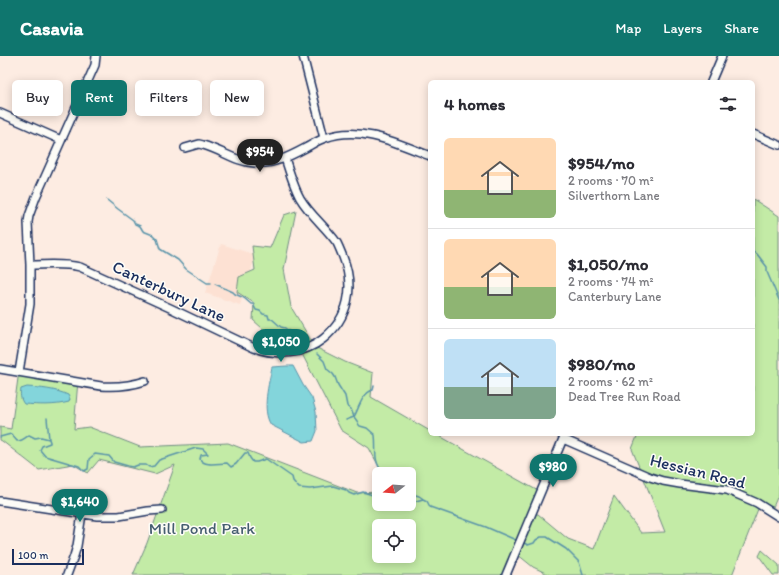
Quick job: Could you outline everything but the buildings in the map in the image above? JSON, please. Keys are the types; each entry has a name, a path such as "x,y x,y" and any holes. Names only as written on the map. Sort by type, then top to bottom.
{"street":[{"path":"19,372 30,304 29,216 94,65 96,56"},
{"path":"302,56 324,138"},
{"path":"713,80 722,56"},
{"path":"0,112 61,140"},
{"path":"185,148 200,144 239,160 254,163 270,162 285,158 324,138 336,134 352,132 374,136 401,144 428,155"},
{"path":"755,135 779,145"},
{"name":"Canterbury Lane","path":"30,265 61,264 80,267 264,352 280,354 302,350 313,346 327,336 343,316 348,301 350,284 349,277 346,264 337,243 308,209 300,197 285,158"},
{"path":"0,369 101,386 115,387 134,385 145,380"},
{"path":"506,575 564,437"},
{"name":"Hessian Road","path":"564,437 650,477 680,484 727,490 757,502 779,517"},
{"path":"0,501 97,516 112,516 162,510"},
{"path":"67,575 77,546 82,514"}],"shaded area":[{"path":"221,244 256,255 240,305 205,293"}],"green space":[{"name":"Mill Pond Park","path":"755,200 779,216 779,493 773,507 760,504 732,575 550,575 533,567 517,554 505,575 133,575 147,543 175,465 155,474 99,460 88,473 73,464 39,470 0,440 0,427 11,429 19,371 78,380 74,429 89,427 140,447 228,443 357,493 372,492 372,511 416,511 416,467 379,467 369,448 341,430 300,350 289,352 253,320 254,303 237,292 239,277 255,270 252,246 270,248 284,215 296,211 284,269 291,307 315,347 345,362 373,373 371,397 428,430 428,436 440,436 540,492 531,514 538,514 568,539 594,549 614,496 641,533 665,532 632,449 637,436 755,436"},
{"path":"762,550 779,565 779,575 773,575 759,556"}],"water":[{"path":"293,366 312,398 316,412 317,431 313,441 304,442 271,425 268,419 266,404 272,367"},
{"path":"27,387 58,391 68,395 70,399 69,402 58,404 24,404 20,393 21,389"}],"waterway":[{"path":"107,200 133,220 135,224 140,226 143,231 153,235 157,239 160,249 178,260 186,269 207,283 211,283"},
{"path":"755,252 767,267 767,272 779,300"},
{"path":"215,284 244,298 253,304 256,310 268,315 269,319 272,319 281,327 290,332 295,333 302,342"},
{"path":"317,354 324,361 327,369 335,377 345,396 347,406 351,409 359,425 367,428 375,435 376,460 379,467"},
{"path":"346,420 354,417 363,397 373,390 374,386"},
{"path":"47,418 49,439"},
{"path":"0,437 11,434 17,441 22,440 29,435 35,438 41,437 49,439 50,443 42,446 40,450 45,456 79,466 84,471 88,469 89,459 95,454 109,456 114,462 128,466 133,467 138,465 146,465 149,467 154,466 159,460 196,448 203,449 208,454 201,455 200,459 205,463 227,463 231,467 236,464 245,453 248,453 253,462 266,459 292,477 293,481 299,488 310,489 333,486 346,490 354,495 363,492 372,495"},
{"path":"416,495 422,498"},
{"path":"416,501 423,499 427,501 430,507 486,527 518,541"},
{"path":"522,542 528,545 534,543 541,537 547,537 566,549 579,562 583,575"}]}
